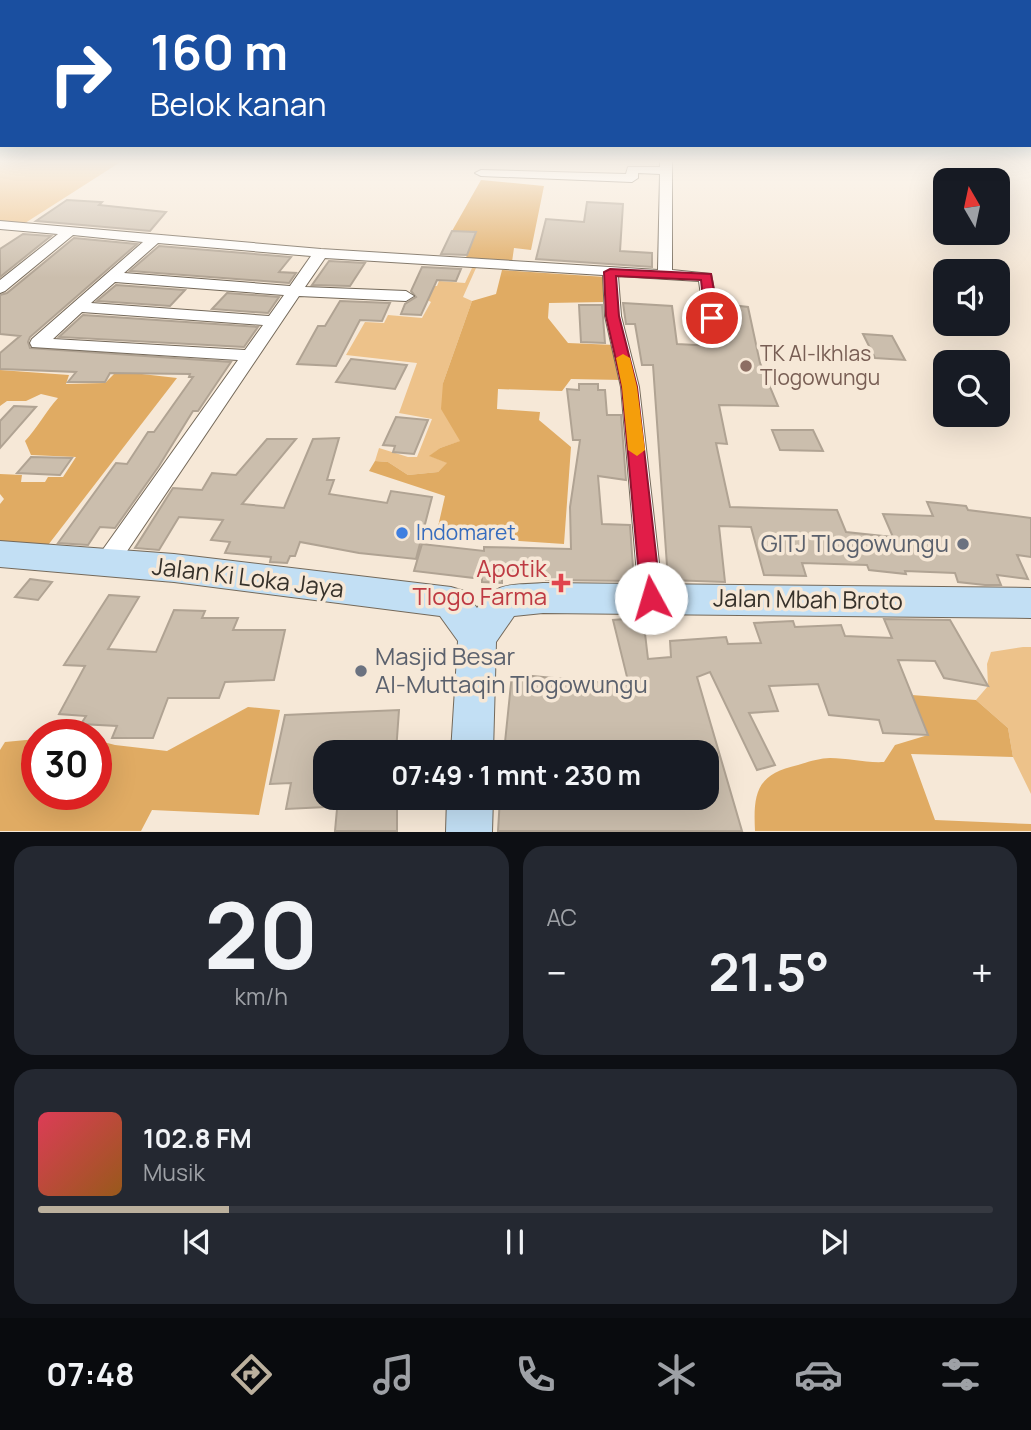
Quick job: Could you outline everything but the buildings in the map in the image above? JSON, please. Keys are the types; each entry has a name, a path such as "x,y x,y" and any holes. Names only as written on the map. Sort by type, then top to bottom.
{"main road":[{"name":"Jalan Ki Loka Jaya","path":"0,554 107,562 451,602 503,602"},
{"name":"Jalan Mbah Broto","path":"503,602 544,598 651,598 1031,603"},
{"path":"451,602 477,638"},
{"path":"473,740 477,638 503,602"},
{"path":"469,831 470,810"}],"street":[{"path":"665,275 666,200"},
{"path":"0,225 321,253 706,277 715,339"},
{"path":"0,288 69,232"},
{"path":"154,239 37,343 250,355"},
{"path":"107,562 321,253"},
{"path":"610,272 613,316 630,387 651,598"},
{"path":"111,276 293,291 406,296"},
{"path":"78,307 274,321"}],"shaded area":[{"path":"0,200 61,200 22,225 0,223"},
{"path":"470,200 541,200 531,250 514,248 512,262 465,260 476,233 452,231"},
{"path":"472,268 476,268 463,297 472,301 443,383 455,429 461,441 440,448 430,456 448,463 438,472 408,475 388,462 375,461 379,448 417,457 432,419 399,413 417,363 346,355 365,322 384,323 388,315 422,318 431,302 426,299 431,286 437,286 439,281 465,283"},
{"path":"502,270 605,277 603,302 549,303 548,318 568,343 615,345 622,380 571,379 562,391 498,389 497,409 540,412 539,420 571,447 564,544 437,531 445,496 369,471 375,461 388,462 408,475 438,472 447,463 429,456 440,448 460,441 441,409 443,383 472,301 496,294"},
{"path":"0,370 69,375 66,384 105,383 114,374 133,373 177,378 45,549 0,545 0,504 4,499 0,494 0,474 22,475 21,482 45,482 48,477 63,477 76,457 31,455 25,441 58,398 41,394 26,401 7,401 0,406"},
{"path":"1031,647 1031,794 1013,757 1008,728 976,700 988,686 987,664 991,652"},
{"path":"912,695 976,700 1008,728 1013,757 911,754 935,820 1031,824 1031,831 755,831 757,795 760,787 774,774 826,758 884,762 895,745 928,735"},
{"path":"248,707 280,710 259,815 152,810 141,831 0,831 0,750 5,742 21,740 21,810 112,810 112,744 167,751"}],"slow traffic":[{"path":"623,358 630,387 637,450"}],"place":[{"name":"TK Al-Ikhlas Tlogowungu","path":"746,366"},
{"name":"Indomaret","path":"402,533"},
{"name":"GITJ Tlogowungu","path":"963,544"},
{"name":"Apotik Tlogo Farma","path":"561,583"},
{"name":"Masjid Besar Al-Muttaqin Tlogowungu","path":"361,671"}],"route":[{"path":"651,598 630,387 613,316 610,272 706,277 712,318"}]}
